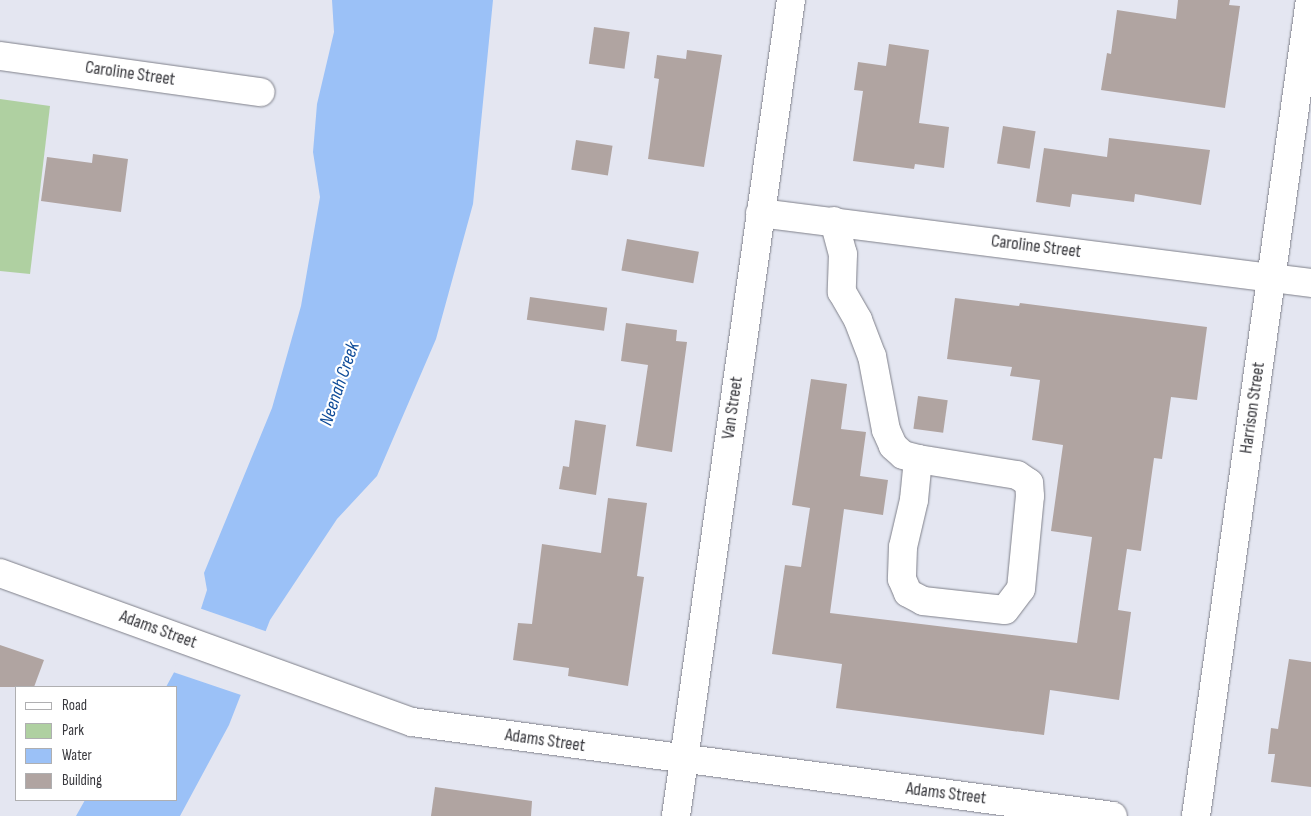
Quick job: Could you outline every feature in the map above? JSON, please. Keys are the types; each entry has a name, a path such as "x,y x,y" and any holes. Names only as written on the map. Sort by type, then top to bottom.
{"street":[{"name":"Van Street","path":"676,816 760,213 792,0"},
{"name":"Harrison Street","path":"1196,816 1310,0"},
{"name":"Caroline Street","path":"0,56 261,92"},
{"name":"Caroline Street","path":"760,213 1311,282"},
{"path":"834,221 843,254 842,292 858,320 872,356 886,430 893,446 903,455 1017,475 1029,483 1029,506 1021,589 1006,610 923,601 908,593 902,579 903,547 914,500 918,459"},
{"name":"Adams Street","path":"0,573 412,722 684,760 1113,816"}],"green space":[{"path":"0,99 50,106 30,274 0,271"}],"water":[{"name":"Neenah Creek","path":"332,0 493,0 473,204 436,339 377,476 337,519 270,620 229,725 180,816 76,816 84,801 178,801 178,686 167,686 190,643 207,590 204,573 272,408 301,306 320,197 313,152 317,104 334,32"}],"pier":[{"path":"199,608 268,632 244,696 173,672 187,642"}],"building":[{"path":"1178,0 1230,0 1229,5 1240,6 1225,108 1101,90 1107,53 1111,54 1117,10 1176,19"},
{"path":"594,27 630,32 625,69 589,64"},
{"path":"889,44 929,50 919,123 949,127 944,168 915,164 914,169 853,161 863,91 854,90 858,62 886,66"},
{"path":"687,50 722,55 704,167 648,159 659,79 654,78 657,55 686,59"},
{"path":"1003,126 1036,131 1030,169 997,164"},
{"path":"1109,138 1210,150 1201,205 1135,194 1134,202 1072,194 1070,207 1036,202 1044,148 1107,157"},
{"path":"576,140 613,146 608,175 571,170"},
{"path":"93,154 128,159 121,212 41,201 47,157 92,163"},
{"path":"627,239 699,252 693,283 621,271"},
{"path":"530,297 607,308 604,331 527,320"},
{"path":"955,298 1019,306 1020,303 1207,327 1197,400 1171,397 1162,459 1154,458 1141,551 1127,549 1118,610 1131,612 1119,700 1050,690 1044,735 836,708 842,664 772,654 785,565 801,567 810,508 792,505 811,379 847,384 841,429 866,432 860,476 888,480 883,515 844,509 830,613 1077,643 1092,537 1051,531 1063,445 1032,440 1040,380 1010,376 1012,367 947,359"},
{"path":"626,323 677,330 676,341 687,342 672,452 636,446 648,365 621,361"},
{"path":"918,396 948,400 943,433 913,429"},
{"path":"575,420 606,425 596,495 559,489 563,466 569,467"},
{"path":"608,498 647,503 637,576 644,577 628,686 568,676 569,668 513,660 518,623 532,624 542,544 601,553"},
{"path":"0,645 44,660 34,686 0,687"},
{"path":"1289,659 1311,662 1311,787 1271,782 1275,754 1268,754 1271,728 1278,729"},
{"path":"435,787 532,801 531,816 431,816"}]}
